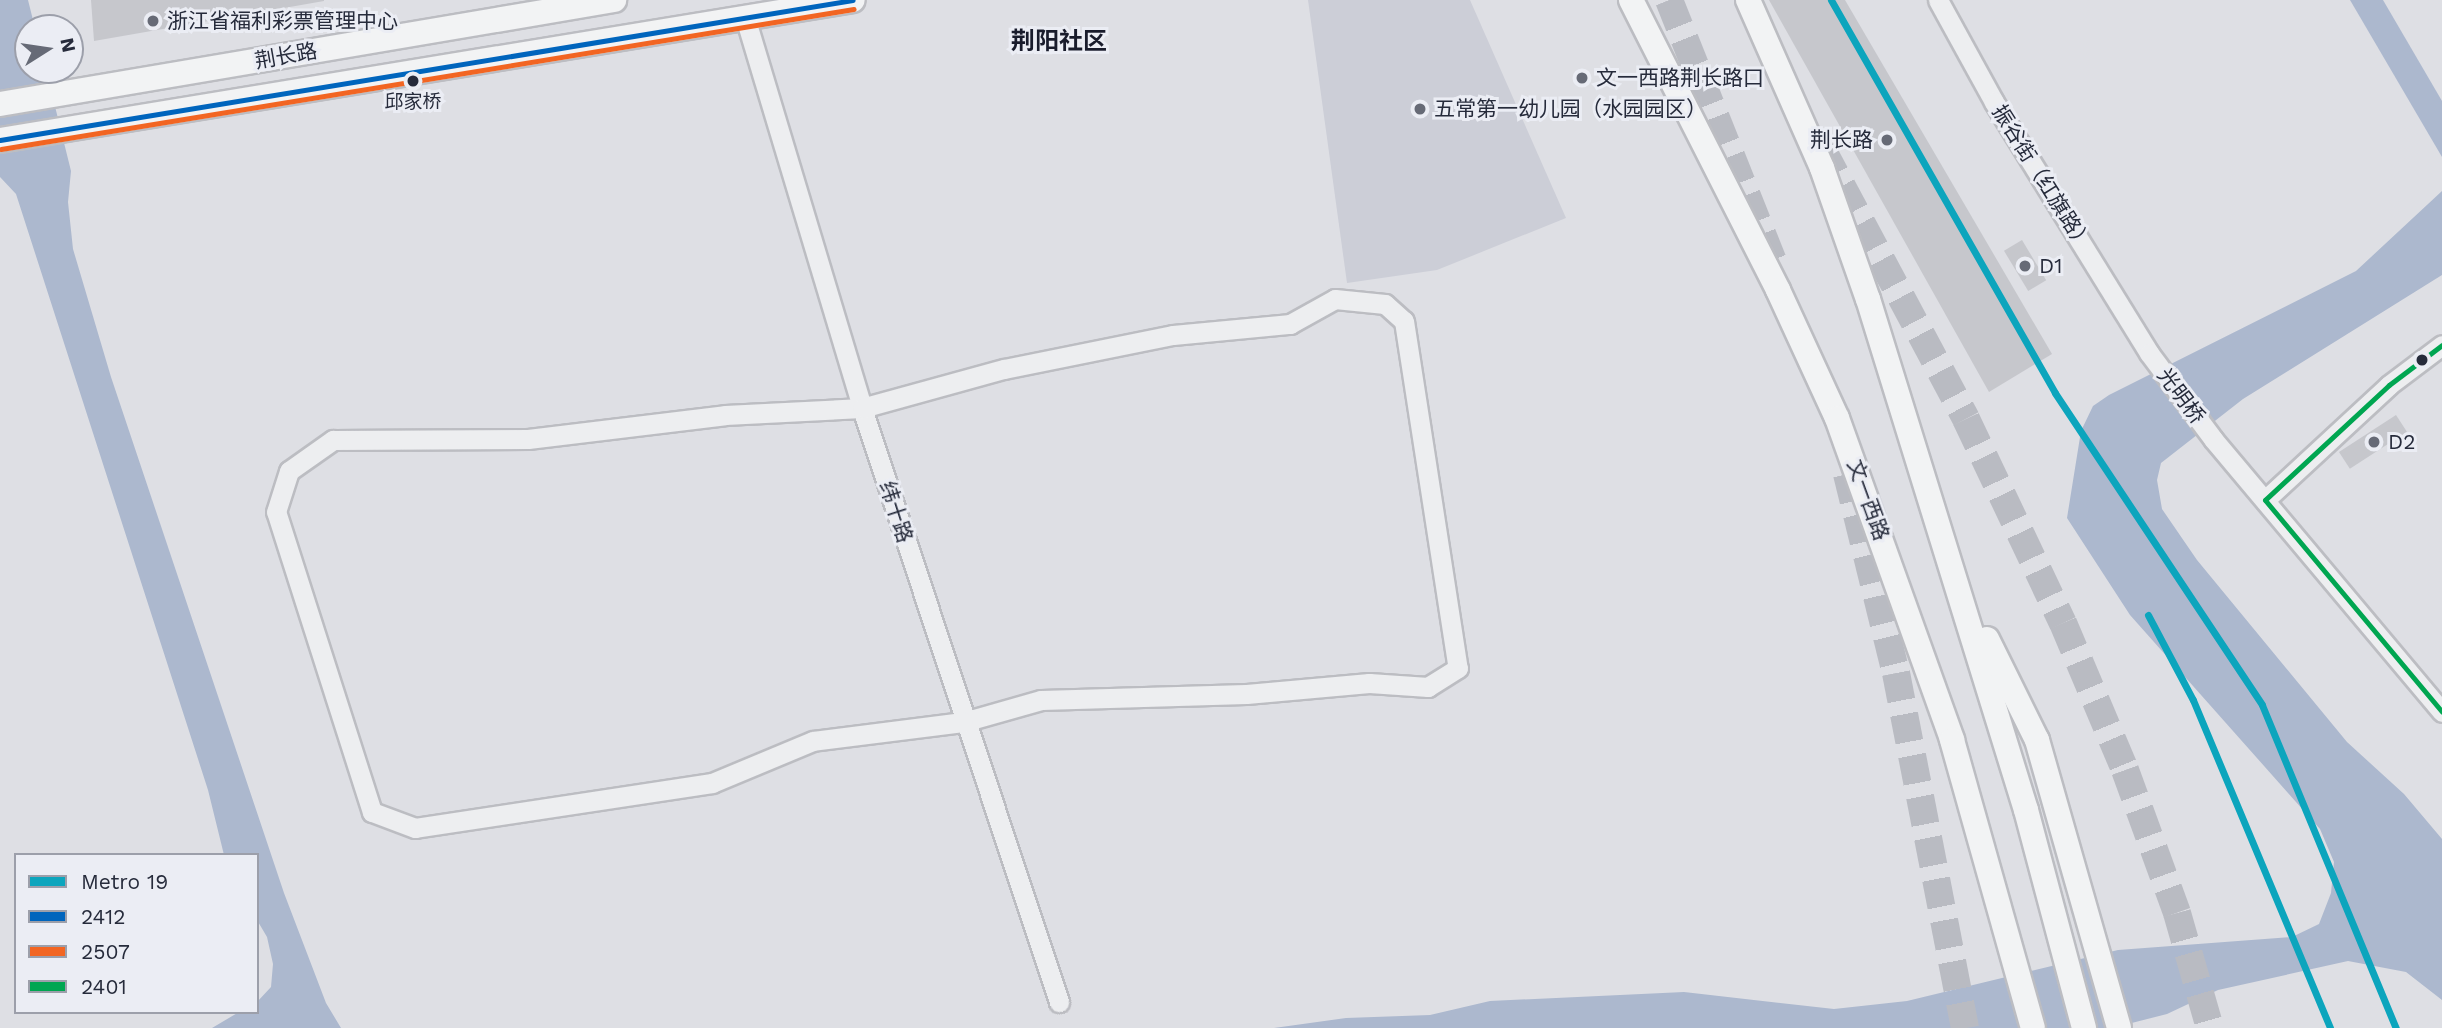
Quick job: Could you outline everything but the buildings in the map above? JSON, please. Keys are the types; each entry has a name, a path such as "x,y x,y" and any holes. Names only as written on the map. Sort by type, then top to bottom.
{"main road":[{"name":"荆长路","path":"0,104 614,0"},
{"name":"荆长路","path":"0,140 853,0"},
{"name":"文一西路","path":"1631,0 1767,266 1837,418 1952,740 2033,1028"},
{"path":"1748,0 1833,201 1955,577 2060,932 2084,1028"},
{"path":"1955,577 2037,740 2093,924 2119,1028"},
{"path":"2012,947 2021,1028"}],"street":[{"name":"振谷街（红旗路）","path":"1938,0 1994,102 2150,354"},
{"name":"纬十路","path":"745,17 862,408 963,722 1059,1002"},
{"path":"1335,299 1385,304 1404,321 1458,668 1428,687 1369,683 1246,694 1041,700 963,722 813,741 712,783 415,828 372,812 276,512 289,471 333,440 528,439 725,415 862,408 1004,369 1160,338 1290,324 1335,299"},
{"path":"2442,345 2389,385 2265,500 2442,712"},
{"name":"光明桥","path":"2150,354 2213,439 2265,500"}],"shaded area":[{"name":"五常第一幼儿园（水园园区）","path":"1308,0 1470,0 1566,218 1437,270 1347,283"}],"water":[{"path":"0,0 28,0 32,14 14,14 14,84 49,84 71,171 68,202 73,249 111,377 284,893 326,1003 341,1028 212,1028 236,1014 259,1014 259,1000 271,987 273,964 267,937 259,923 259,853 224,853 208,790 16,194 0,177"},
{"path":"2350,0 2383,0 2442,101 2442,157"},
{"path":"2442,191 2442,275 2243,399 2161,463 2157,480 2162,509 2197,560 2347,742 2404,794 2442,839 2442,1000 2406,972 2348,961 2218,990 2167,1014 2112,1028 1274,1028 1346,1018 1430,1015 1490,1001 1684,992 1834,1009 1907,1001 2118,950 2292,937 2319,924 2331,893 2334,862 2320,829 2130,615 2067,518 2081,431 2093,406 2109,395 2356,271"}],"tunnel":[{"path":"1669,0 1777,271"},
{"path":"1822,149 1966,419 2063,623 2125,770 2177,913 2210,1028"},
{"path":"1847,474 1896,673 1965,1028"}],"metro line":[{"name":"19","path":"1831,0 2055,393 2262,705 2396,1028"},
{"name":"19","path":"2148,615 2193,700 2330,1028"}],"transit line":[{"name":"2412","path":"0,140 853,0"},
{"name":"2507","path":"1,149 854,9"},
{"name":"2401","path":"2442,345 2389,385 2265,500 2442,712"}],"place":[{"name":"浙江省福利彩票管理中心","path":"153,21"},
{"name":"文一西路荆长路口","path":"1582,78"},
{"name":"邱家桥","path":"413,81"},
{"name":"五常第一幼儿园（水园园区）","path":"1420,109"},
{"name":"荆长路","path":"1887,140"},
{"name":"D1","path":"2025,266"},
{"name":"D2","path":"2374,442"}],"district":[{"name":"荆阳社区","path":"1059,42"}]}
